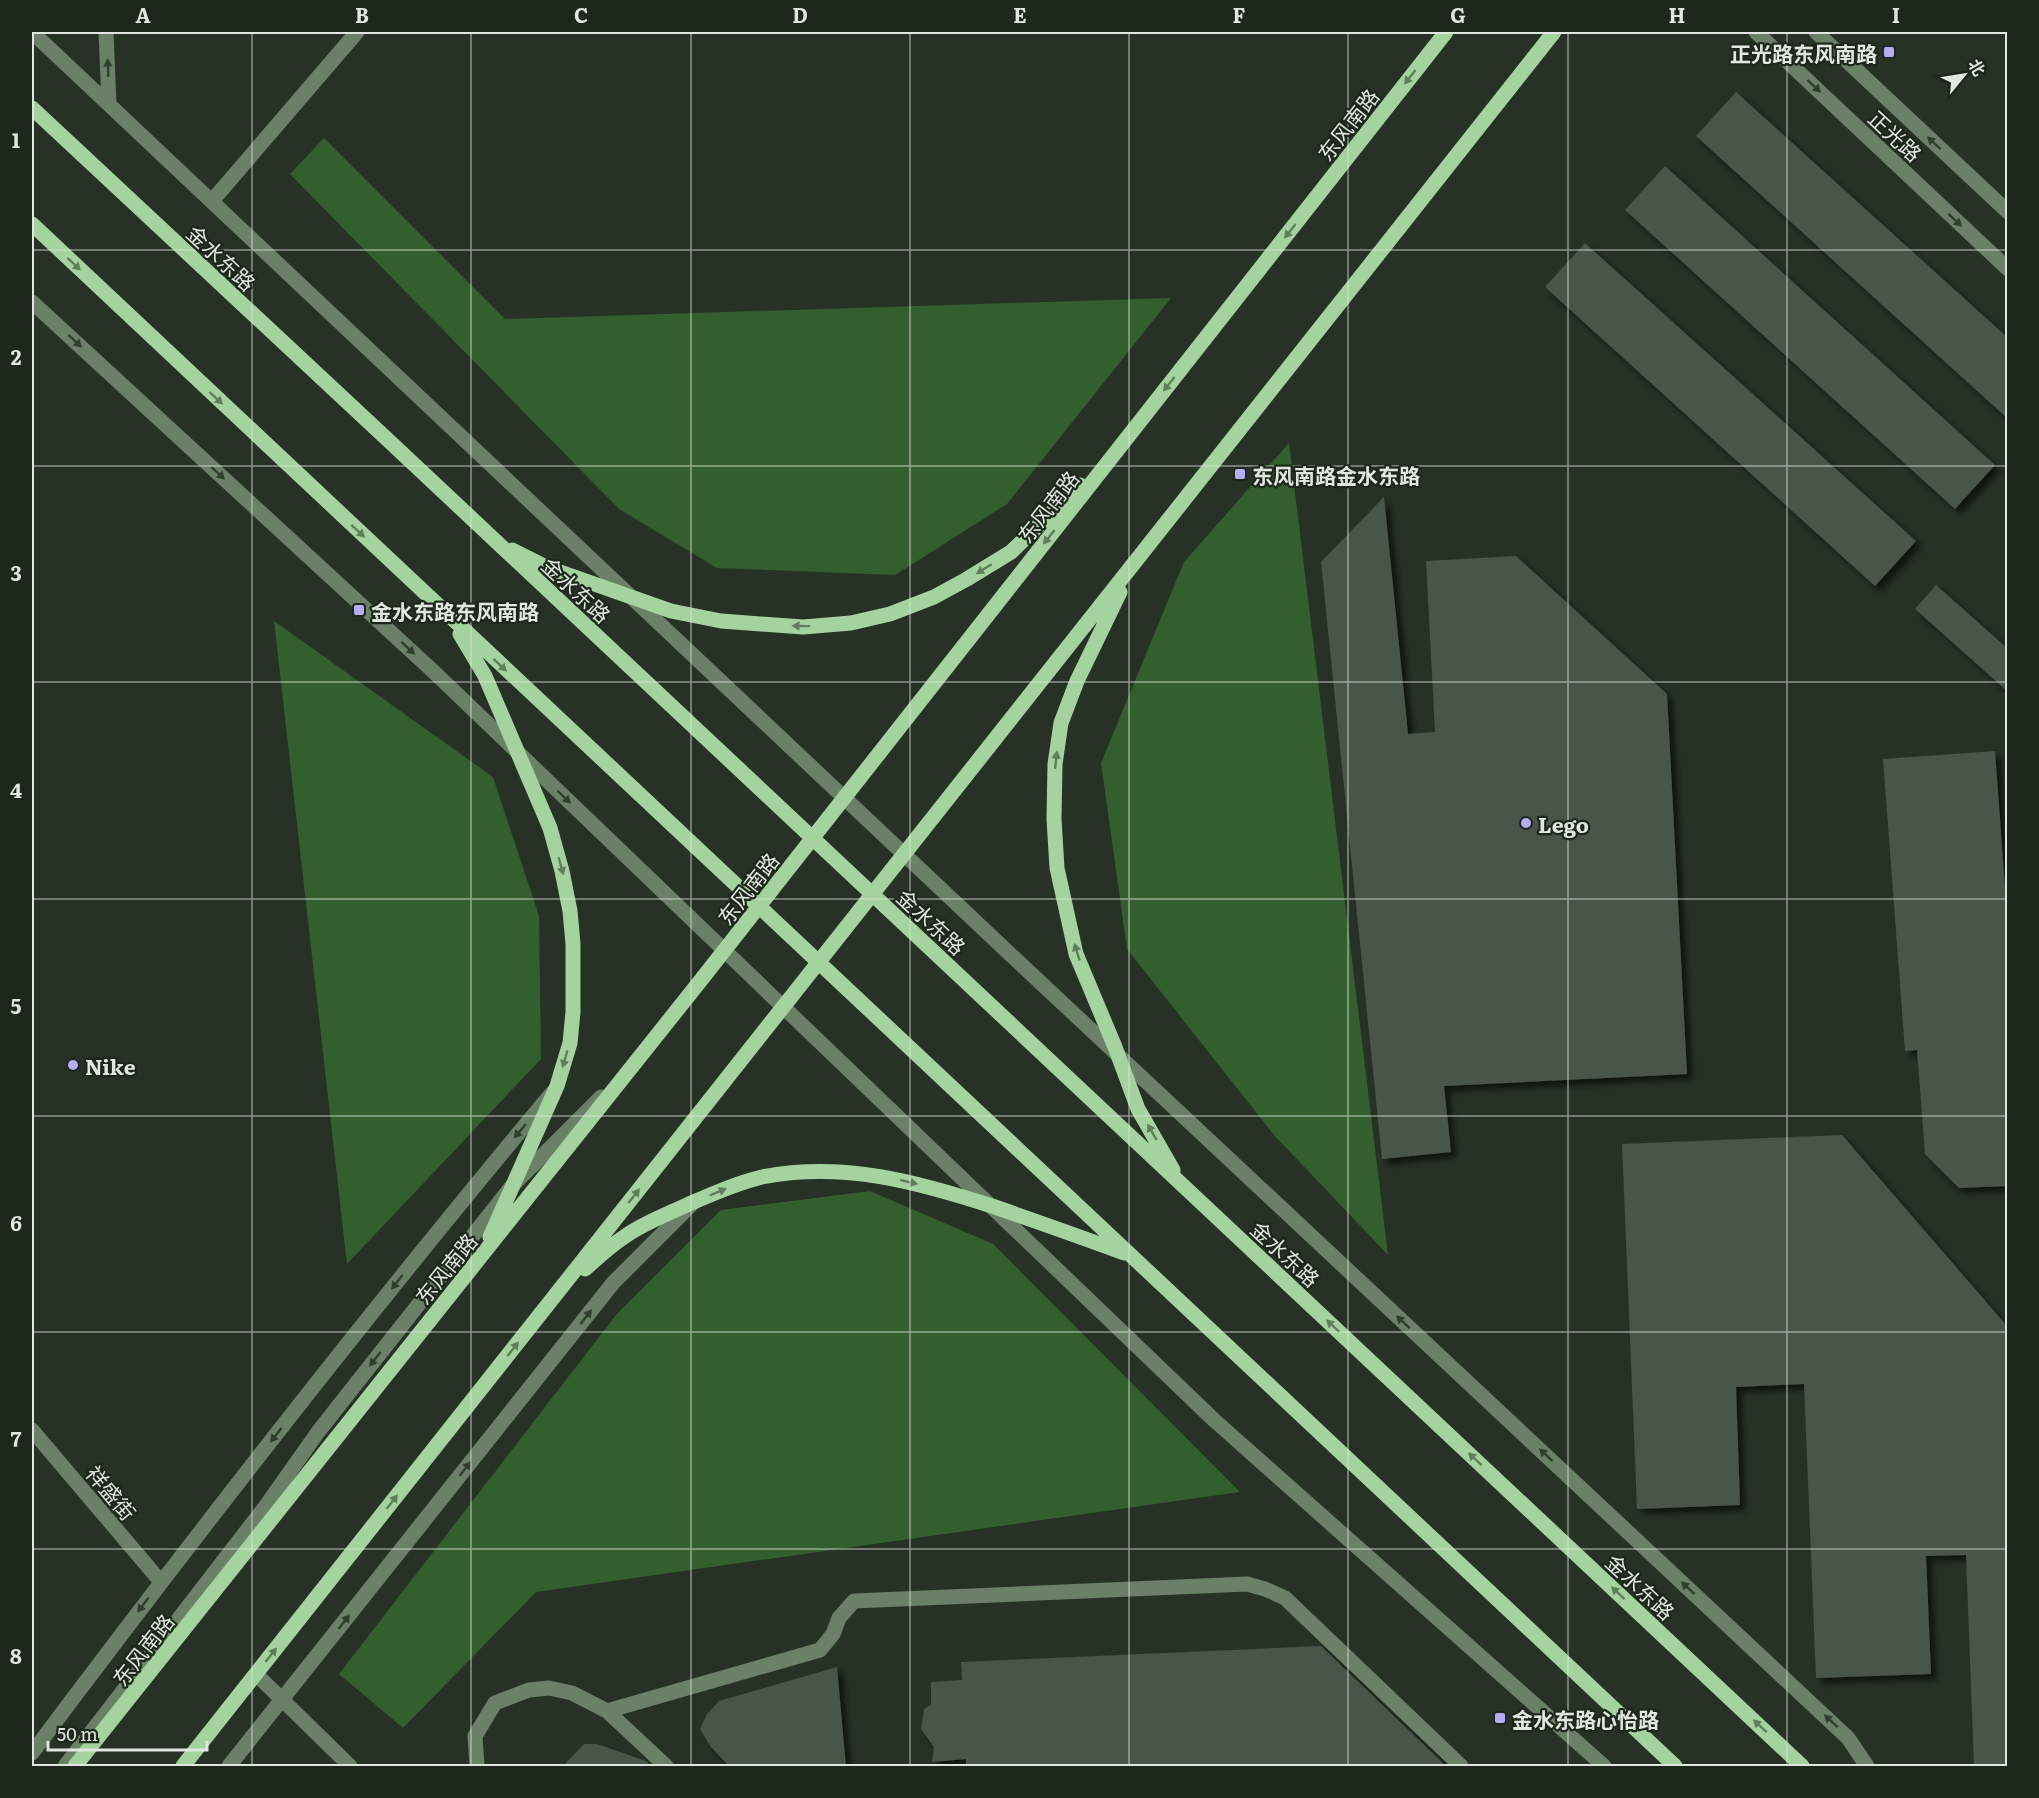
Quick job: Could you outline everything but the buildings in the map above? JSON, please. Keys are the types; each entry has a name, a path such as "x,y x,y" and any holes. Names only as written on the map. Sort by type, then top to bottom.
{"main road":[{"name":"东风南路","path":"75,1767 813,838 1446,32"},
{"path":"183,1767 1554,32"},
{"name":"金水东路","path":"32,108 1802,1767"},
{"path":"32,224 1675,1767"},
{"path":"498,543 546,567 672,611 721,621 803,627 851,623 890,614 934,597 1011,552 1121,446"},
{"path":"1134,565 1077,681 1061,723 1055,764 1054,819 1057,868 1076,954 1138,1109 1180,1183"},
{"path":"453,621 485,676 550,828 570,911 573,944 573,1012 570,1043 557,1086 482,1256"},
{"path":"562,1288 625,1236 725,1189 761,1178 798,1173 845,1172 883,1176 947,1191 1059,1228 1131,1256"}],"street":[{"path":"32,32 1118,1056 1848,1738 1867,1767"},
{"path":"106,32 109,104"},
{"path":"212,201 357,32"},
{"name":"正光路","path":"1756,32 2007,269"},
{"name":"正光路","path":"1816,32 2007,212"},
{"path":"32,302 520,754 1214,1420 1604,1767"},
{"path":"66,1767 265,1507 318,1432 512,1186 635,1063"},
{"path":"32,1753 161,1582 436,1231 557,1086"},
{"path":"229,1767 613,1283 695,1202"},
{"name":"祥盛街","path":"32,1430 161,1582"},
{"path":"607,1711 820,1650 833,1634 839,1618 854,1601 1247,1584 1285,1598 1461,1767"},
{"path":"256,1674 350,1767"},
{"path":"477,1767 475,1736 495,1703 529,1690 549,1688 572,1693 607,1711 666,1767"}],"green space":[{"path":"324,138 505,319 1171,298 1007,504 895,575 717,568 619,509 290,174"},
{"path":"1289,443 1388,1255 1274,1135 1127,949 1101,763 1184,562"},
{"path":"274,621 493,777 539,916 541,1059 347,1264"},
{"path":"870,1191 993,1244 1240,1492 536,1592 403,1728 339,1674 616,1315 721,1210"}],"place":[{"name":"正光路东风南路","path":"1889,52"},
{"name":"东风南路金水东路","path":"1240,474"},
{"name":"金水东路东风南路","path":"359,610"},
{"name":"Lego","path":"1526,823"},
{"name":"Nike","path":"73,1065"},
{"name":"金水东路心怡路","path":"1500,1718"}]}
